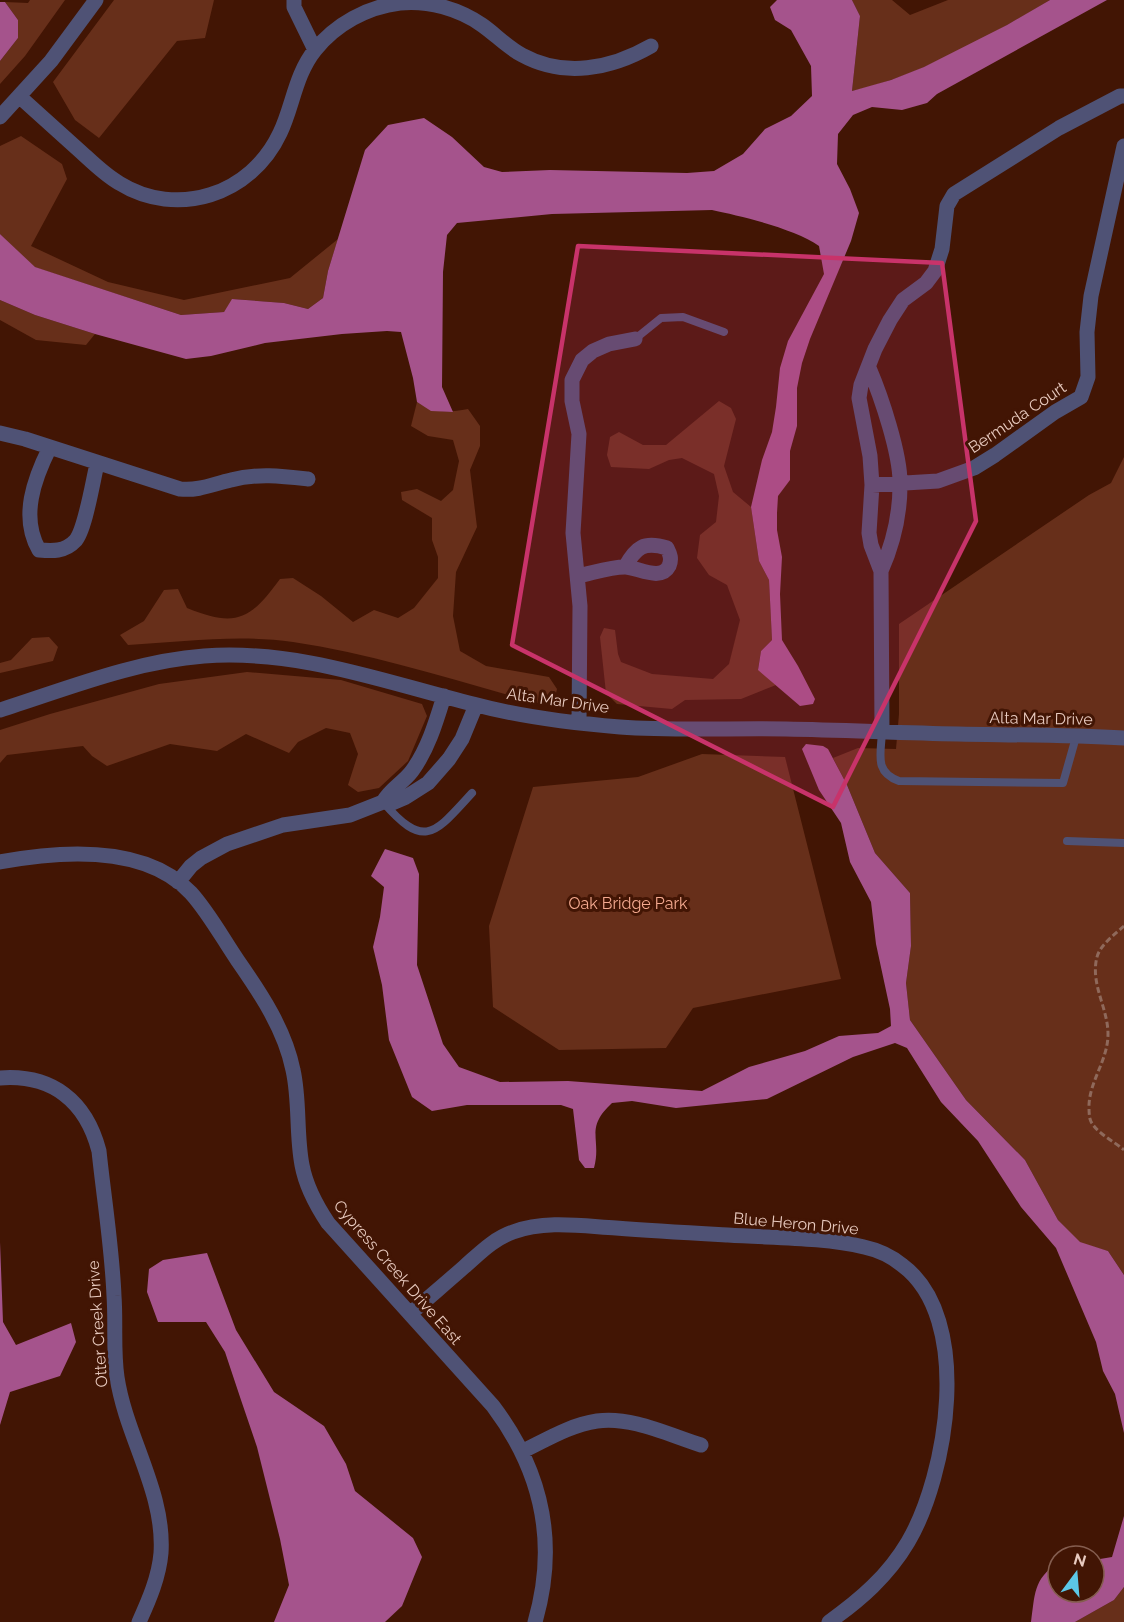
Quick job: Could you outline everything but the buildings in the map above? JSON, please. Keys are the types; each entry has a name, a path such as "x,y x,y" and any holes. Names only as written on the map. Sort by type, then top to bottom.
{"street":[{"path":"0,117 51,61 96,0"},
{"path":"294,0 294,7 315,50"},
{"path":"20,97 121,185 143,195 176,201 216,194 234,185 258,166 280,134 296,83 315,50 342,24 381,6 394,2 424,3 462,13 481,24 520,54 538,63 558,68 578,69 604,66 623,60 651,46"},
{"path":"882,732 881,571 869,533 872,485 870,456 859,398 861,385 875,349 903,300 926,282 934,271 942,249 947,206 954,194 1059,128 1124,96"},
{"name":"Bermuda Court","path":"872,485 938,481 974,468 1055,412 1081,397 1088,377 1086,332 1091,296 1124,147"},
{"path":"579,723 580,617 573,533 579,434 572,401 572,380 582,360 593,351 609,344 635,339"},
{"path":"869,368 882,403 901,483 894,535 881,571"},
{"path":"0,433 180,489 191,490 255,476 279,475 308,478"},
{"path":"50,447 37,473 29,514 31,536 39,550 61,550 75,542 81,531 97,464"},
{"path":"578,576 625,567"},
{"name":"Alta Mar Drive","path":"0,710 134,668 174,659 246,655 328,665 476,705 533,717 579,723 625,727 1124,738"},
{"path":"383,802 387,793 401,784 412,772 423,754 444,696"},
{"path":"178,882 201,858 227,844 283,825 350,815 383,802 392,803 428,783 449,759 462,739 476,705"},
{"name":"Cypress Creek Drive East","path":"0,862 53,854 80,854 111,856 161,871 191,894 253,982 274,1018 293,1068 302,1165 316,1205 328,1223 493,1406 523,1451 537,1490 546,1546 545,1575 535,1622"},
{"name":"Otter Creek Drive","path":"0,1078 13,1077 41,1082 67,1096 87,1119 95,1134 99,1151 114,1297 114,1346 117,1377 123,1407 156,1502 160,1524 161,1553 158,1572 151,1596 138,1622"},
{"name":"Blue Heron Drive","path":"410,1314 492,1242 511,1232 532,1226 597,1227 825,1241 863,1246 878,1251 905,1267 916,1278 931,1302 943,1338 947,1394 940,1460 921,1518 898,1557 875,1585 855,1604 829,1622"},
{"path":"523,1451 575,1426 610,1420 632,1423 701,1445"}],"lane":[{"path":"635,339 662,318 683,317 724,332"},
{"path":"882,732 880,765 888,777 899,781 1063,783 1076,737"},
{"path":"383,802 403,824 421,831 431,831 444,824 472,793"},
{"path":"1067,841 1124,843"}],"path":[{"path":"1124,926 1110,938 1098,954 1095,972 1108,1034 1105,1055 1095,1074 1090,1095 1089,1119 1095,1128 1124,1150"}],"highlighted area":[{"path":"578,246 942,263 976,521 833,807 512,645"}],"green space":[{"path":"30,0 65,0 25,56 0,84 0,61 18,38 18,20 5,2 28,3"},
{"path":"114,0 214,0 205,38 177,41 99,138 75,120 53,82"},
{"path":"852,0 892,0 910,15 948,0 1050,0 979,41 929,65 903,76 852,91 860,16"},
{"path":"21,136 62,164 67,179 31,246 108,282 184,300 290,278 338,239 328,271 323,298 308,309 284,303 233,299 224,312 181,315 34,267 0,234 0,146"},
{"path":"0,300 35,315 95,334 86,345 36,340 0,320"},
{"path":"719,401 731,408 736,419 724,466 733,492 751,507 759,561 769,580 772,640 761,651 758,669 776,685 741,699 685,700 672,709 617,704 606,693 600,637 604,628 615,630 621,662 652,674 713,679 729,664 740,620 727,585 709,575 697,558 700,535 716,522 719,496 714,474 682,458 669,460 649,469 611,467 607,455 610,437 619,432 643,445 666,445"},
{"path":"417,402 441,411 468,409 480,426 480,446 470,470 477,527 456,572 453,616 460,651 486,666 549,677 557,689 554,701 537,703 385,661 293,642 231,639 128,645 120,635 144,621 164,590 178,589 187,608 218,618 241,616 260,604 280,579 293,578 321,596 353,622 374,610 398,618 414,608 438,578 438,557 432,540 432,518 402,500 401,492 417,489 441,501 453,490 459,461 453,440 428,436 411,426"},
{"path":"1124,457 1124,1275 1108,1251 1080,1243 1058,1220 1025,1160 966,1100 910,1020 906,983 911,946 910,893 875,853 847,785 833,758 858,748 896,749 899,714 899,624 1089,495 1111,483"},
{"path":"49,637 58,647 53,661 0,673 0,663 11,660 32,638"},
{"path":"247,672 341,680 422,704 427,716 408,761 379,788 358,792 348,785 358,754 350,733 326,728 298,742 289,753 246,734 217,751 170,744 107,766 92,756 83,746 7,755 0,763 0,730 159,684"},
{"name":"Oak Bridge Park","path":"702,754 785,757 841,979 693,1008 666,1048 559,1050 493,1007 489,926 533,787 638,777"},
{"path":"1124,1587 1124,1622 1075,1622 1114,1600"}],"shaded area":[{"path":"777,0 852,0 860,16 852,91 891,80 924,67 1007,25 1050,0 1107,0 937,94 927,103 902,110 872,107 853,115 838,134 837,164 859,213 851,241 802,363 797,388 797,426 790,451 790,480 778,496 777,513 777,530 782,557 780,594 782,640 815,699 813,704 800,706 758,670 761,651 772,640 769,580 759,561 751,507 762,460 772,432 780,368 788,341 824,274 819,246 809,240 767,224 712,210 552,214 457,223 447,235 443,272 442,387 453,412 431,411 417,402 401,332 342,334 265,343 211,356 186,359 35,315 0,300 0,234 35,267 181,315 224,312 232,299 284,303 308,309 323,298 328,271 365,150 388,125 424,118 452,137 484,167 502,172 550,170 687,173 714,171 743,154 765,129 791,116 812,96 811,66 791,30 775,20 770,7"},
{"path":"0,2 5,2 18,20 18,38 0,61"},
{"path":"806,744 823,746 828,749 847,785 875,853 910,893 911,946 906,983 910,1020 966,1100 1025,1160 1058,1220 1080,1242 1108,1251 1124,1275 1124,1433 1115,1394 1103,1371 1096,1342 1056,1248 1021,1207 978,1141 941,1102 907,1048 895,1043 853,1057 767,1099 676,1108 632,1101 612,1103 598,1120 596,1127 594,1168 585,1168 579,1160 573,1109 561,1105 467,1105 432,1111 412,1097 389,1040 382,985 373,947 384,887 371,876 385,849 413,858 419,874 417,965 443,1044 459,1067 500,1082 568,1081 702,1091 749,1067 805,1051 839,1036 878,1033 891,1026 871,902 850,862 841,823 819,790 802,749"},
{"path":"0,1242 3,1322 16,1345 71,1323 76,1342 60,1376 10,1392 0,1425"},
{"path":"207,1253 236,1330 274,1392 324,1426 346,1464 355,1491 413,1538 422,1557 402,1606 385,1622 274,1622 289,1585 257,1447 225,1352 206,1322 158,1322 147,1292 149,1269 163,1260"},
{"path":"1124,1516 1124,1587 1114,1600 1075,1622 1031,1622 1037,1588 1046,1573 1046,1604 1106,1604 1106,1558 1112,1557"}]}
